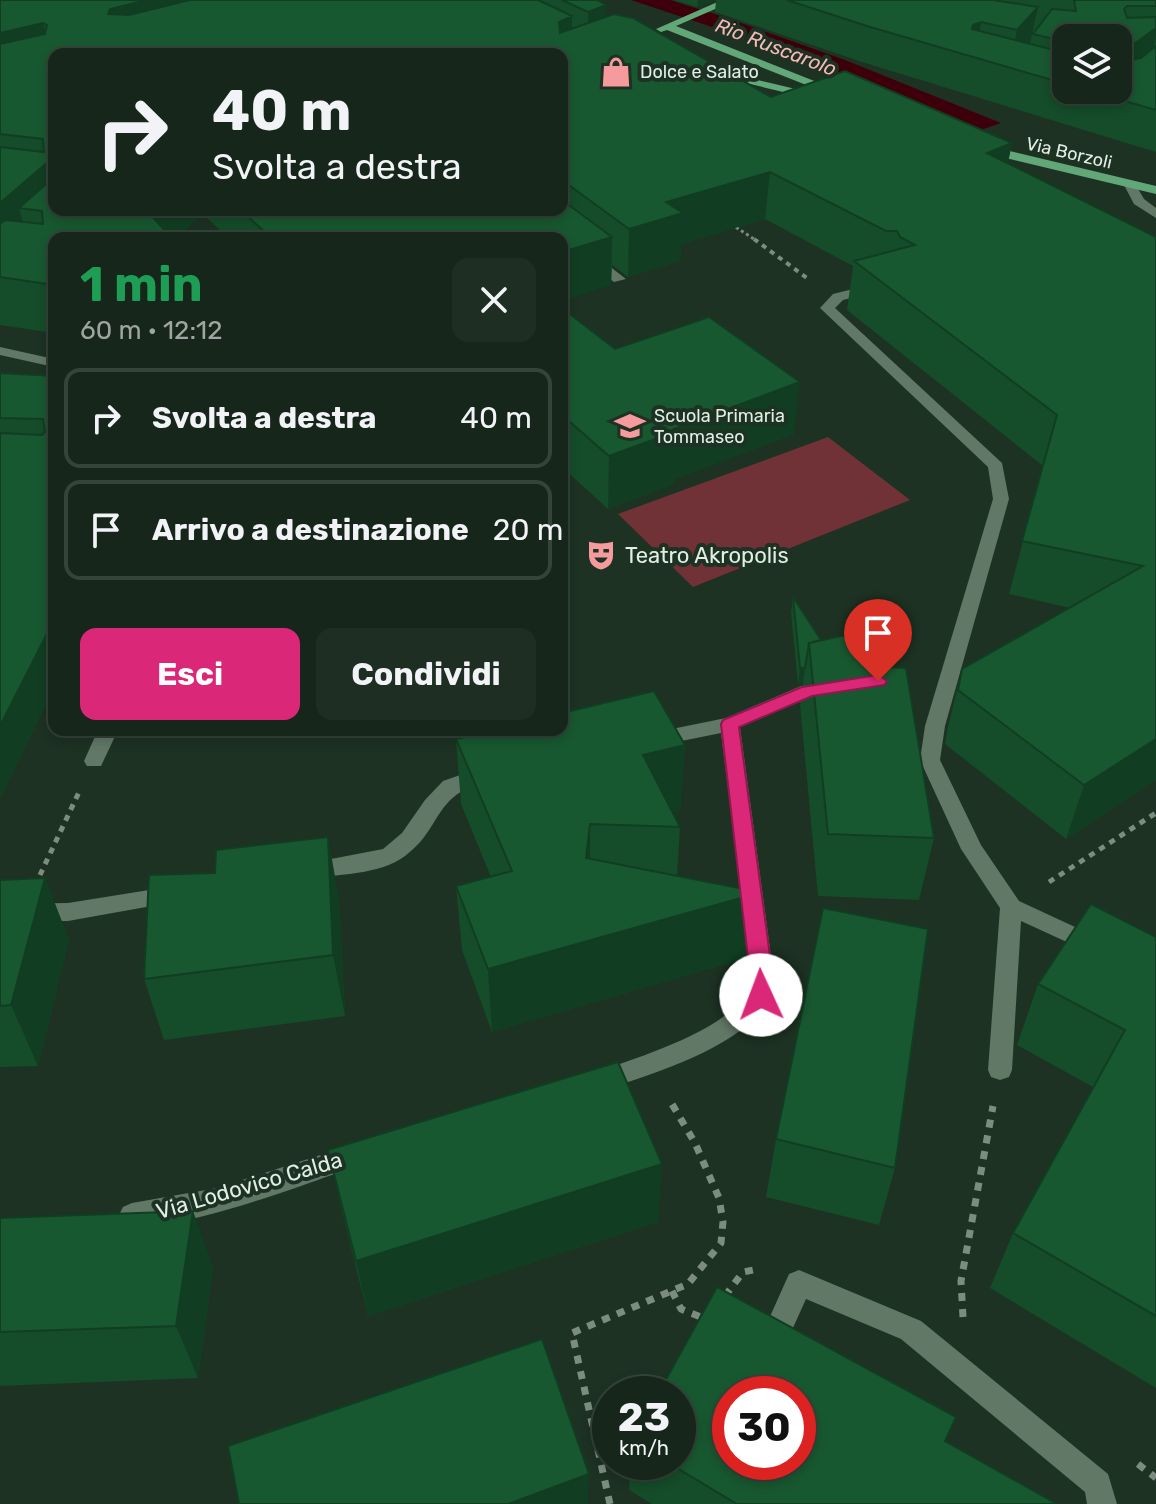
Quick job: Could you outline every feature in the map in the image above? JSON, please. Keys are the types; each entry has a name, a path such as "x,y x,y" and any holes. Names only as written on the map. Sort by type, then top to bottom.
{"main road":[{"path":"652,32 731,0"},
{"path":"666,26 801,77 843,100 697,69"},
{"name":"Via Borzoli","path":"979,148 1023,167 1156,190"}],"street":[{"path":"1130,185 1139,201 1156,214"},
{"path":"574,246 619,279"},
{"path":"884,285 838,297 827,308 996,466 1001,499 935,726 930,760 972,849 1011,907 1113,955"},
{"path":"0,351 48,362"},
{"path":"623,746 730,724 808,691 840,685"},
{"path":"576,1088 648,1065 710,1035 749,1008 761,995 763,978 730,724"},
{"path":"94,761 105,736"},
{"path":"286,874 396,852 436,797 470,777 501,771"},
{"path":"11,913 68,912 193,890"},
{"path":"1000,1070 1011,907"},
{"name":"Via Lodovico Calda","path":"110,1216 154,1213 218,1197 382,1147"},
{"path":"785,1315 799,1283 911,1330 1098,1484 1102,1504"}],"path":[{"path":"724,220 800,270 818,290 827,308"},
{"path":"11,913 94,761"},
{"path":"1011,907 1156,813"},
{"path":"610,1504 572,1333 688,1284 717,1251 723,1222 719,1198 695,1143 648,1065"},
{"path":"969,1326 962,1316 961,1281 1000,1070"},
{"path":"722,1301 743,1272 759,1269 767,1280 767,1300 785,1315"},
{"path":"672,1291 681,1309 706,1319 714,1310"},
{"path":"1132,1459 1156,1478"}],"shaded area":[{"path":"828,437 910,500 693,587 618,514"}],"water":[{"name":"Rio Ruscarolo","path":"631,0 670,0 727,18 845,60 1001,123 972,133 709,26"}],"building":[{"path":"0,0 147,0 110,9 108,14 129,15 190,0 538,0 572,16 559,22 560,33 614,14 633,18 771,97 845,71 1012,143 987,153 1156,237 1156,739 1084,785 958,690 962,669 1143,566 1022,541 1057,415 854,261 915,245 900,237 897,231 886,231 770,172 666,202 683,213 629,229 568,184 568,48 48,48 48,162 0,203 0,147 44,152 43,139 0,134 0,44 45,34 47,25 43,23 0,33"},
{"path":"562,0 597,0 606,5 588,12"},
{"path":"787,0 993,0 1038,7 1017,30 981,22 973,25 972,29 1052,49 1052,80"},
{"path":"1074,0 1156,0 1156,6 1127,6 1124,9 1127,18 1156,17 1156,28 1132,45 1132,24 1052,24 1052,39 1033,34 1052,9 1076,11"},
{"path":"1156,46 1156,110 1132,103 1132,60 1141,58"},
{"path":"48,182 48,216 152,216 166,232 48,232 48,284 0,277 0,224 5,220 43,224 42,211 19,208"},
{"path":"568,204 612,237 568,250 568,232 265,232 247,216 568,216"},
{"path":"568,313 615,349 709,317 800,382 674,429 677,431 609,456 568,420"},
{"path":"0,373 48,376 48,632 0,726 0,433 42,435 45,432 43,419 0,418"},
{"path":"793,597 821,640 809,643 805,668 800,668"},
{"path":"855,633 878,667 906,668 934,838 828,834 809,643"},
{"path":"654,691 685,745 643,755 680,827 590,824 586,858 754,891 755,894 488,969 456,886 512,871 456,739 468,736 568,736 568,712"},
{"path":"328,837 333,955 144,979 149,875 215,873 216,850"},
{"path":"45,878 11,1005 0,1006 0,880"},
{"path":"1091,904 1156,937 1156,1316 1013,1233 1125,1030 1038,984"},
{"path":"823,908 928,929 895,1168 776,1139"},
{"path":"618,1062 662,1164 356,1261 328,1150"},
{"path":"193,1211 176,1326 0,1332 0,1218"},
{"path":"717,1287 956,1417 945,1441 1057,1504 737,1504 696,1479 696,1376 668,1376"},
{"path":"542,1339 589,1474 508,1504 239,1504 228,1446"}],"place":[{"name":"Dolce e Salato","path":"616,72"},
{"name":"Scuola Primaria Tommaseo","path":"630,426"},
{"name":"Teatro Akropolis","path":"601,555"}],"route":[{"path":"761,995 763,978 730,724 808,691 878,681"}]}
